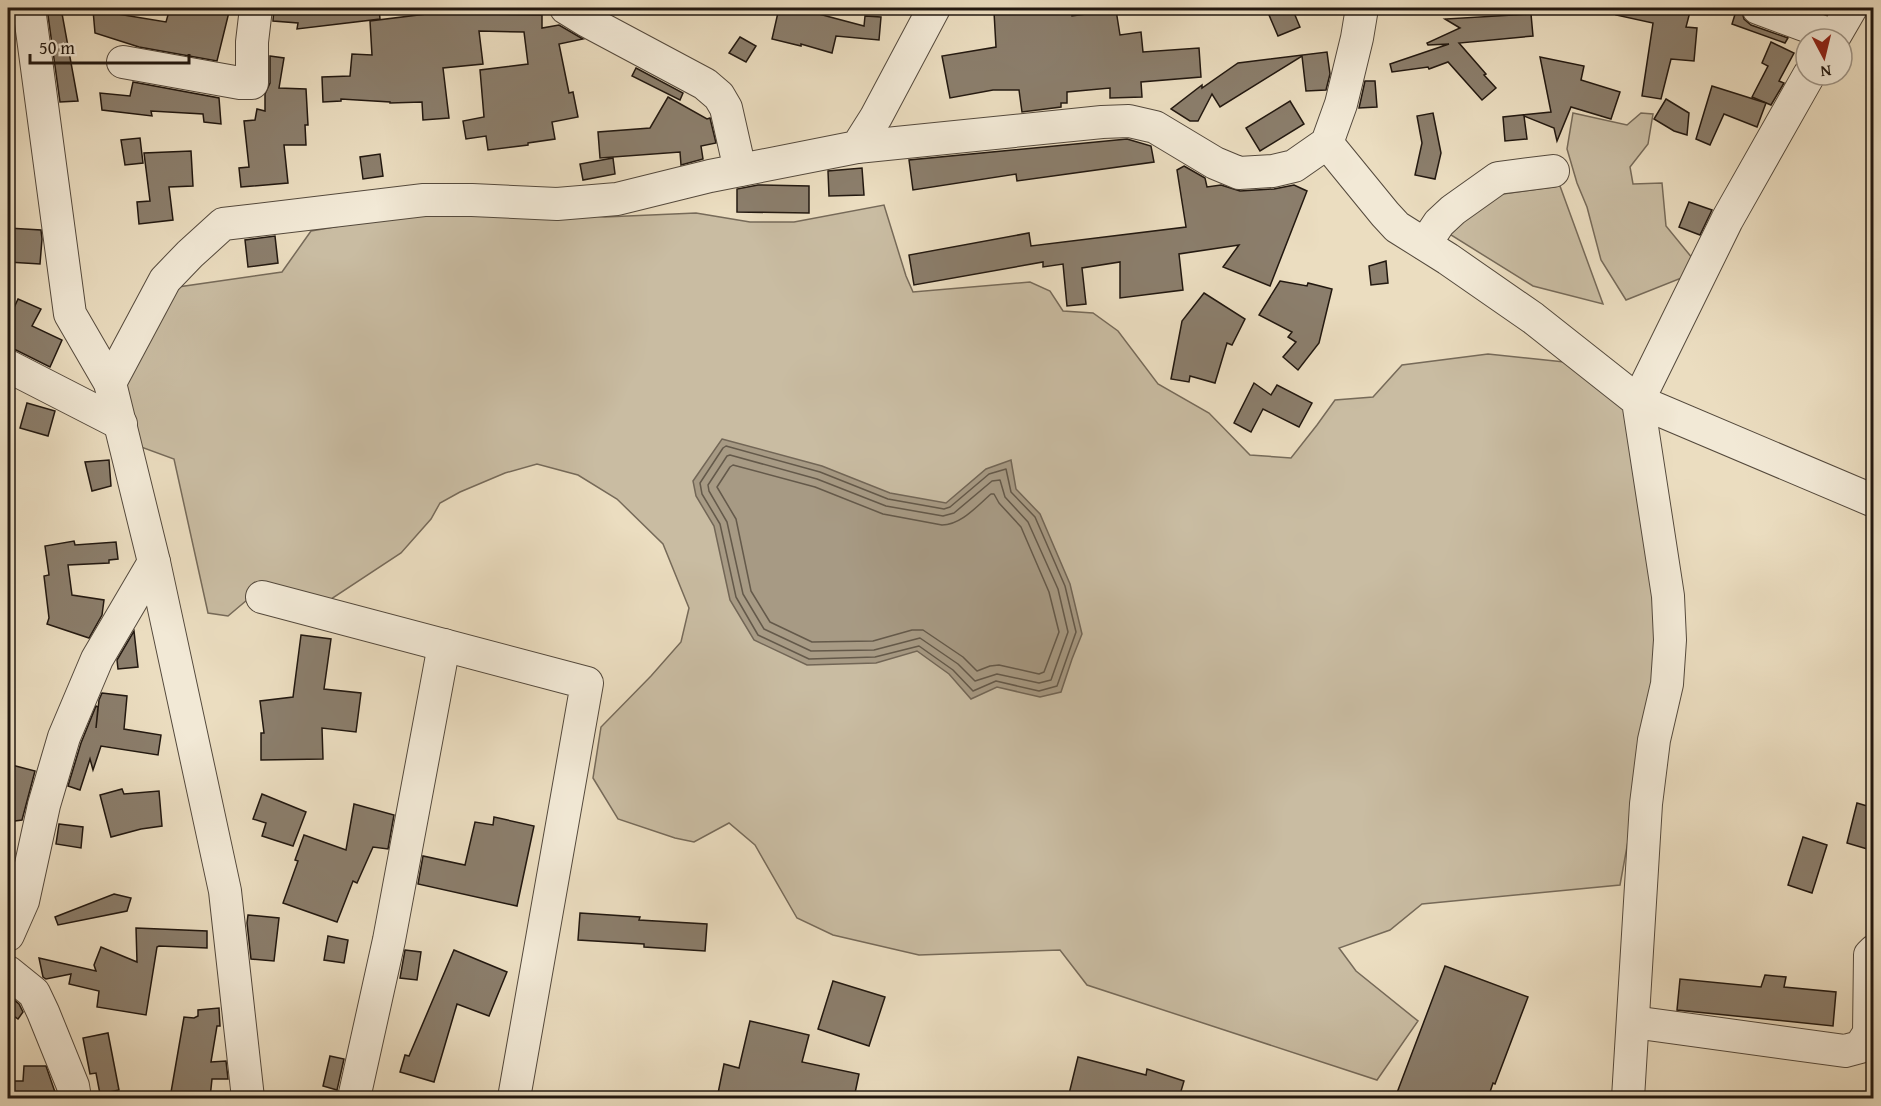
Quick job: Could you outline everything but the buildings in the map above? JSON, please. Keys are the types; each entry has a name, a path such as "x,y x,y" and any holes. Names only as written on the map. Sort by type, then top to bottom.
{"street":[{"path":"29,8 20,37 70,314 110,383 154,562 225,891 248,1098"},
{"path":"123,62 240,83 252,83 252,42 256,8"},
{"path":"566,8 705,84 719,96 726,108 740,170"},
{"path":"857,147 876,117 934,8"},
{"path":"110,383 165,280 223,225 424,200 583,203 616,199 740,170 857,147 1102,122 1129,122 1155,127 1215,164 1239,173 1284,169 1294,166 1327,143 1341,104 1362,8"},
{"path":"1758,8 1806,27"},
{"path":"1840,27 1851,8"},
{"path":"1628,1098 1646,804 1654,740 1666,684 1670,640 1668,596 1638,401 1727,220 1802,87"},
{"path":"1327,143 1398,227 1533,318 1638,401 1874,501"},
{"path":"1425,244 1439,223 1453,210 1498,178 1553,171"},
{"path":"8,366 121,424"},
{"path":"8,935 24,901 51,776 71,718 97,659 154,562"},
{"path":"262,597 586,683 514,1098"},
{"path":"354,1098 389,940 444,645"},
{"path":"1633,1023 1845,1051 1860,1047 1869,1033 1870,955 1874,951"},
{"path":"8,972 34,993 44,1012 73,1086 75,1098"}],"shaded area":[{"path":"1573,113 1627,125 1641,113 1653,114 1648,144 1630,167 1633,184 1662,183 1666,226 1693,259 1689,275 1626,300 1601,260 1587,207 1567,149"},
{"path":"1560,186 1603,304 1533,286 1443,230 1496,195"},
{"path":"468,204 605,217 696,213 750,222 794,222 884,205 913,292 1030,282 1050,291 1063,311 1093,313 1118,331 1158,384 1209,413 1250,455 1291,458 1335,400 1373,397 1402,365 1488,354 1574,363 1612,391 1639,434 1681,624 1639,781 1620,885 1422,904 1390,930 1339,948 1356,971 1418,1021 1377,1080 1087,985 1060,950 919,955 833,935 797,918 755,845 729,823 694,842 618,819 593,778 601,727 681,642 689,608 663,544 617,499 578,475 537,464 505,473 460,492 440,503 431,519 401,553 310,613 247,600 228,616 208,613 174,459 141,447 121,380 178,287 282,272 311,231"}],"water":[{"path":"722,439 822,466 890,493 946,503 986,469 1011,460 1016,489 1040,514 1070,584 1082,634 1061,692 1040,697 997,687 971,699 949,674 917,651 876,663 807,665 754,640 730,600 714,526 696,496 693,481"}]}
